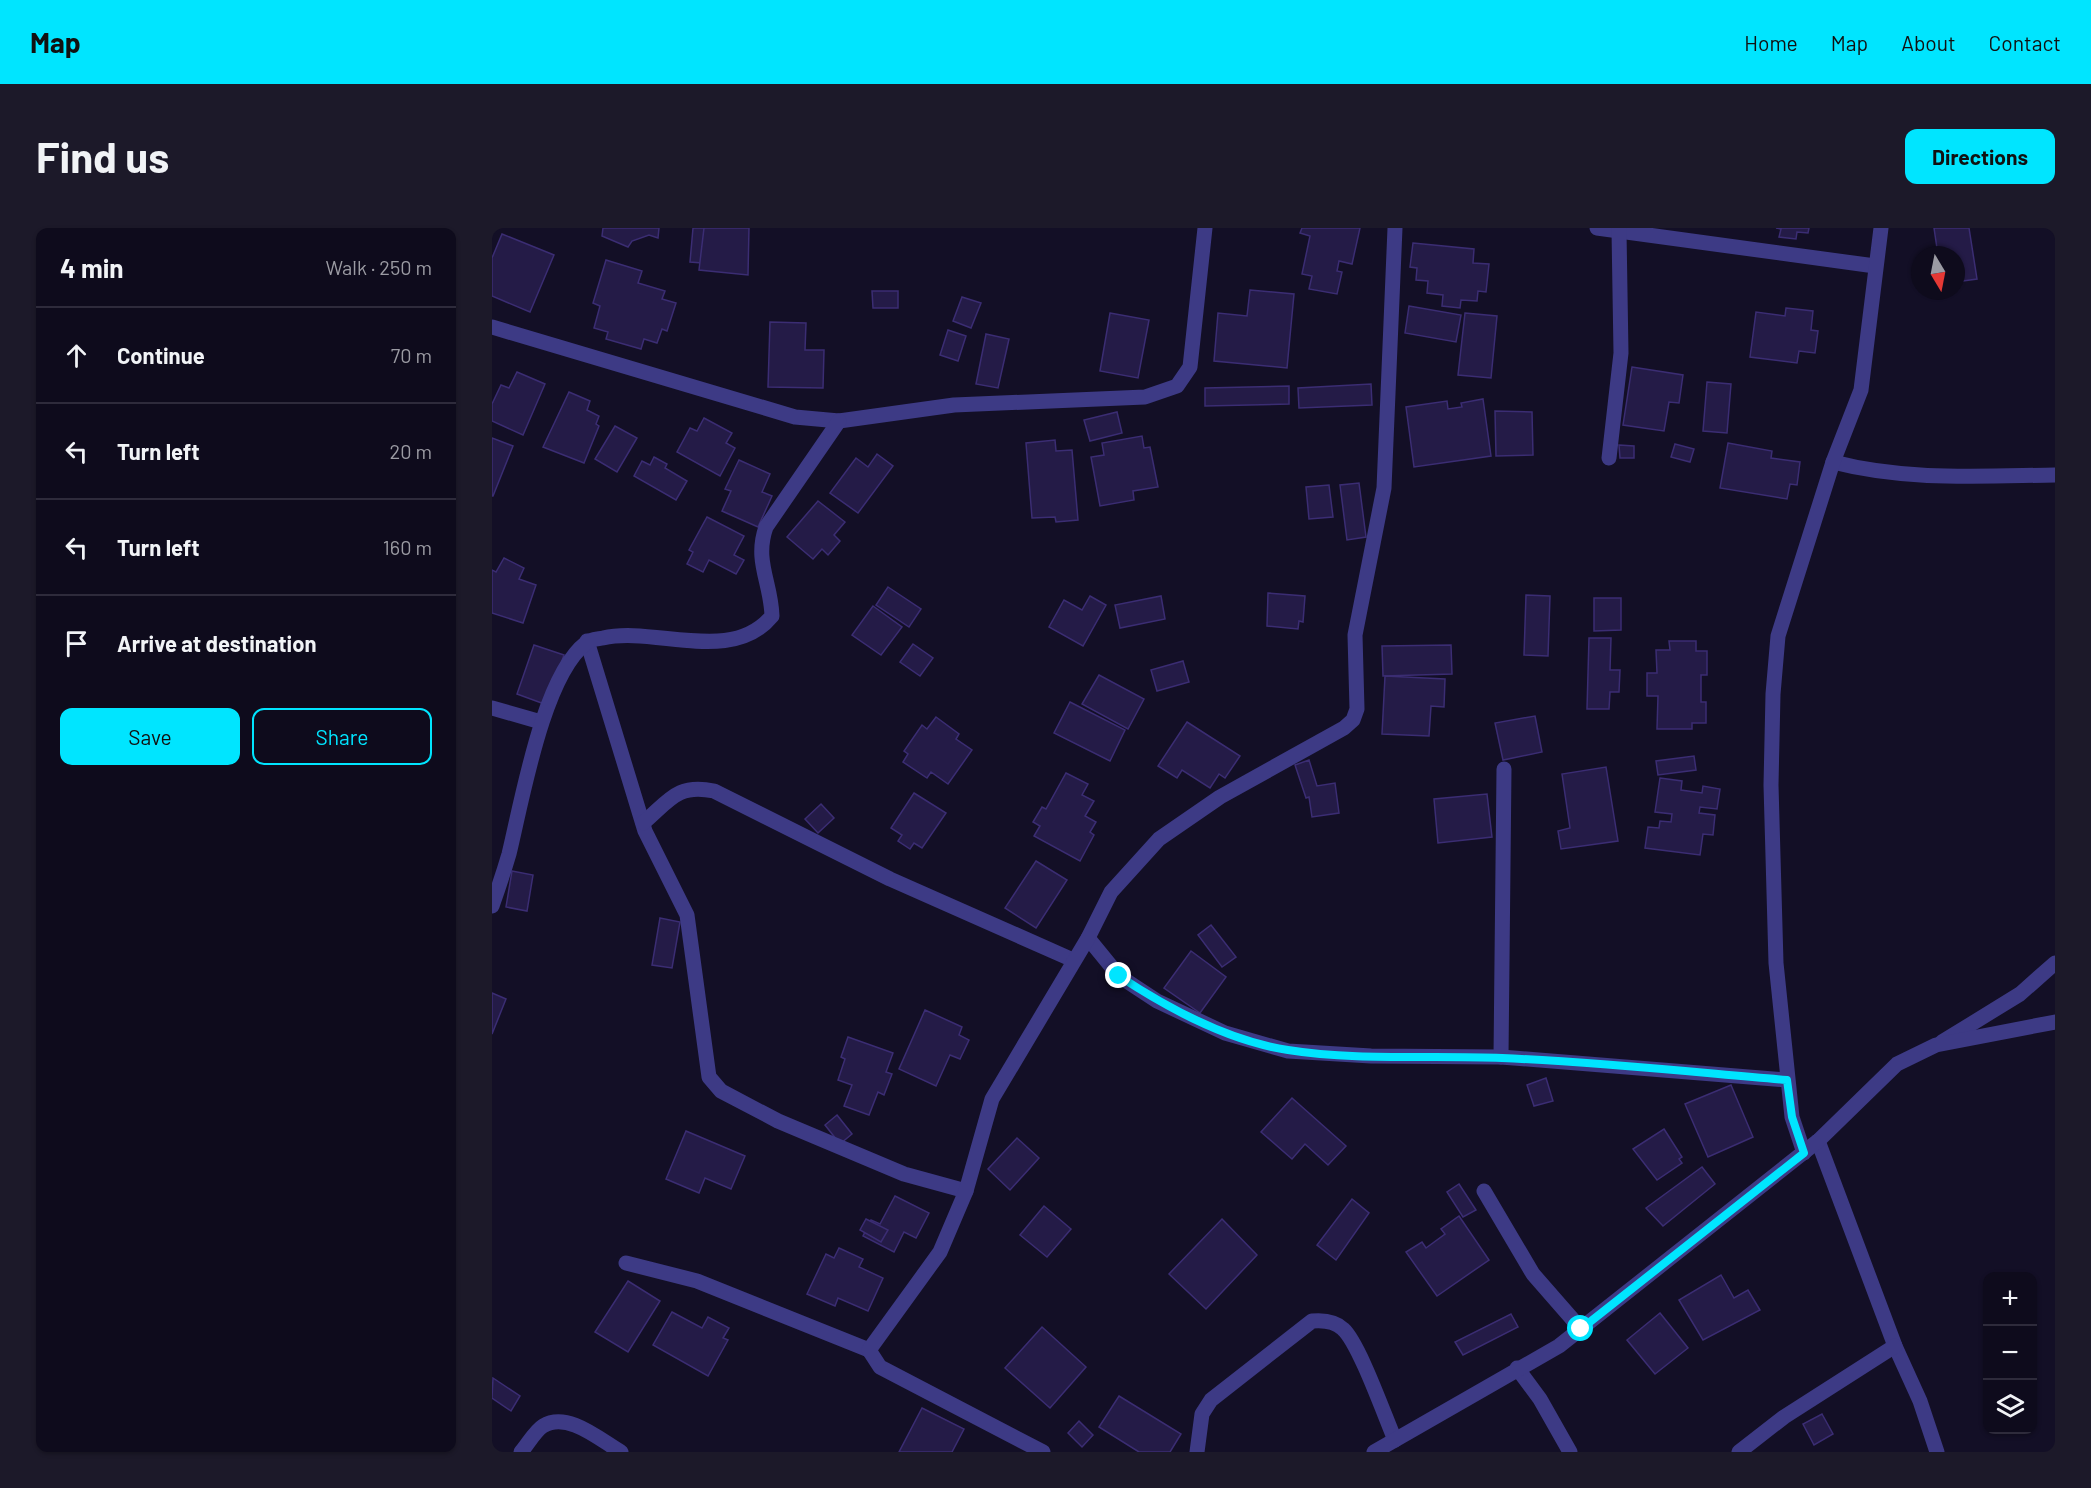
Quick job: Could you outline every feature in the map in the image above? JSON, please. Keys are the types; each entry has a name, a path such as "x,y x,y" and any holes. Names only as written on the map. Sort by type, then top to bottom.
{"street":[{"path":"492,327 795,417 839,421 954,405 1146,397 1177,386 1190,367 1205,228"},
{"path":"870,1350 940,1252 966,1191 992,1099 1088,938 1111,892 1159,839 1220,797 1344,729 1353,720 1357,709 1355,635 1384,488 1395,228"},
{"path":"1597,228 1875,266"},
{"path":"1804,1153 1792,1117 1787,1080 1776,939 1771,785 1773,694 1778,636 1833,462 1861,390 1881,228"},
{"path":"1609,458 1622,353 1619,231"},
{"path":"492,906 508,857 541,722 570,661 587,641 614,635 679,641 742,638 762,627 772,616 772,597 761,566 760,544 766,527 839,421"},
{"path":"1833,462 1871,472 1900,476 2055,475"},
{"path":"587,641 643,823 687,915 709,1077 721,1091 778,1120 904,1174 966,1191"},
{"path":"492,708 541,722"},
{"path":"1501,1058 1504,768"},
{"path":"643,823 680,791 695,787 714,791 890,879 1073,960"},
{"path":"1088,938 1119,976 1157,1001 1225,1032 1288,1050 1371,1056 1501,1058 1787,1080"},
{"path":"1374,1452 1559,1346 1804,1153 1897,1064 1936,1045 2020,994 2055,963"},
{"path":"1936,1045 2055,1022"},
{"path":"1818,1141 1895,1346 1920,1401 1937,1452"},
{"path":"1484,1191 1533,1274 1581,1329"},
{"path":"626,1263 697,1281 870,1350 880,1367 1043,1452"},
{"path":"1197,1452 1202,1414 1211,1400 1312,1321 1325,1320 1343,1329 1354,1348 1395,1440"},
{"path":"1739,1452 1784,1417 1895,1346"},
{"path":"1518,1368 1550,1415 1570,1452"},
{"path":"521,1452 542,1427 557,1422 574,1425 621,1452"}],"building":[{"path":"603,228 659,228 658,238 649,235 632,241 628,247 602,236"},
{"path":"693,228 745,228 741,266 690,262"},
{"path":"704,228 749,228 748,275 699,270"},
{"path":"1302,228 1360,228 1352,264 1339,261 1337,271 1342,272 1337,294 1309,289 1312,276 1302,274 1310,236 1300,233"},
{"path":"1776,228 1809,228 1808,233 1797,232 1796,239 1779,237 1781,229"},
{"path":"1934,228 1969,228 1977,279 1965,281 1965,246 1937,246"},
{"path":"502,234 554,255 530,312 492,296 492,258"},
{"path":"1413,243 1474,249 1473,263 1489,264 1486,292 1478,291 1477,301 1461,300 1460,308 1442,306 1443,295 1427,293 1428,281 1416,280 1417,268 1410,267"},
{"path":"606,260 642,271 638,283 665,291 662,299 676,303 667,331 662,329 657,343 644,339 641,349 606,339 608,332 594,328 600,306 593,303"},
{"path":"1250,290 1294,294 1287,368 1214,361 1218,313 1247,316"},
{"path":"872,291 898,291 898,308 873,308"},
{"path":"962,297 981,303 971,328 953,321"},
{"path":"1409,306 1461,315 1456,342 1405,333"},
{"path":"1786,308 1813,311 1811,330 1818,331 1815,353 1799,351 1797,363 1750,357 1756,312 1785,316"},
{"path":"1110,313 1149,320 1138,378 1100,371"},
{"path":"1465,313 1497,316 1491,378 1458,375"},
{"path":"770,322 806,323 805,350 824,350 823,388 768,387"},
{"path":"948,330 966,336 958,361 940,355"},
{"path":"986,334 1009,339 998,388 976,384"},
{"path":"1632,367 1683,375 1679,403 1669,402 1664,431 1623,425"},
{"path":"517,372 545,384 523,435 492,421 492,404 501,385 509,388"},
{"path":"1707,382 1731,384 1727,433 1703,431"},
{"path":"1371,384 1372,405 1299,408 1298,388"},
{"path":"1289,386 1289,404 1205,406 1205,388"},
{"path":"569,392 590,401 587,410 599,416 596,424 599,426 584,463 543,447"},
{"path":"1483,399 1491,456 1414,467 1406,407 1447,401 1448,409 1462,407 1461,403"},
{"path":"1495,411 1532,412 1533,455 1496,456"},
{"path":"1117,412 1122,433 1090,441 1084,420"},
{"path":"704,418 732,433 726,443 735,448 720,476 677,452 690,428 697,431"},
{"path":"615,426 637,438 617,472 595,459"},
{"path":"1142,436 1144,448 1150,447 1158,487 1133,491 1134,500 1100,506 1091,457 1104,455 1102,443"},
{"path":"492,438 513,446 493,496 492,496"},
{"path":"1055,440 1056,451 1072,450 1078,520 1056,522 1055,517 1032,518 1026,443"},
{"path":"1728,443 1772,451 1771,458 1800,462 1797,485 1790,484 1787,499 1720,488"},
{"path":"1675,444 1694,449 1690,462 1671,457"},
{"path":"1619,445 1634,446 1634,458 1620,458"},
{"path":"877,454 893,466 858,513 830,493 856,458 868,467"},
{"path":"654,457 667,464 665,468 687,481 676,500 634,476 642,461 650,465"},
{"path":"739,460 770,474 762,492 772,496 758,527 722,511 731,491 725,489"},
{"path":"1359,483 1366,537 1347,540 1340,485"},
{"path":"1329,485 1333,517 1309,519 1306,487"},
{"path":"818,501 845,522 834,535 840,541 828,555 822,549 813,559 787,537"},
{"path":"707,517 744,536 734,555 744,560 736,574 709,560 703,572 687,564 693,552 689,550"},
{"path":"504,558 524,568 519,579 536,585 523,623 492,613 492,570 496,572"},
{"path":"888,587 921,609 909,627 876,605"},
{"path":"1268,593 1305,596 1303,622 1299,621 1298,629 1267,626"},
{"path":"1526,595 1550,596 1548,656 1524,655"},
{"path":"1090,596 1106,605 1083,646 1049,627 1064,600 1082,610"},
{"path":"1161,596 1165,619 1120,628 1115,605"},
{"path":"1594,598 1621,598 1621,630 1594,631"},
{"path":"873,606 902,627 881,655 852,635"},
{"path":"1589,638 1611,638 1610,670 1620,670 1619,692 1610,692 1609,709 1587,709"},
{"path":"1669,641 1696,641 1696,651 1707,651 1707,675 1701,675 1701,702 1706,702 1706,723 1692,723 1692,729 1657,729 1658,696 1647,696 1647,673 1657,673 1656,650 1670,650"},
{"path":"913,644 933,658 920,676 900,662"},
{"path":"534,645 564,655 547,705 517,694"},
{"path":"1451,645 1452,674 1383,676 1382,646"},
{"path":"1183,661 1189,682 1157,691 1151,670"},
{"path":"1099,675 1144,699 1128,729 1082,704"},
{"path":"1385,676 1445,679 1444,707 1431,706 1429,736 1382,734"},
{"path":"1070,702 1125,730 1110,761 1054,733"},
{"path":"1535,716 1542,752 1503,760 1495,723"},
{"path":"936,717 959,734 956,739 972,750 948,784 931,772 927,778 903,762 908,754 904,751 922,725 927,729"},
{"path":"1187,722 1240,756 1225,778 1219,774 1210,788 1182,770 1177,778 1158,766"},
{"path":"1694,756 1696,770 1658,775 1656,761"},
{"path":"1309,760 1317,786 1335,783 1339,813 1312,817 1309,797 1306,798 1295,765"},
{"path":"1606,767 1618,841 1561,849 1558,831 1570,828 1562,774"},
{"path":"1066,773 1088,784 1082,795 1094,801 1085,816 1096,822 1090,832 1094,835 1080,861 1034,836 1040,826 1033,822 1042,807 1046,809"},
{"path":"1660,778 1682,781 1681,790 1702,793 1703,786 1720,789 1717,809 1700,807 1699,813 1715,815 1713,835 1703,834 1700,855 1645,848 1648,827 1659,828 1660,821 1671,822 1672,814 1655,812"},
{"path":"914,793 946,813 922,848 914,843 910,849 898,841 902,835 891,828"},
{"path":"1487,794 1492,837 1438,843 1434,799"},
{"path":"821,804 834,818 818,833 805,819"},
{"path":"1036,861 1067,880 1036,928 1005,908"},
{"path":"512,871 533,875 527,911 506,907"},
{"path":"660,918 680,922 672,968 652,965"},
{"path":"1211,925 1236,957 1222,967 1198,935"},
{"path":"1191,951 1226,977 1200,1013 1164,988"},
{"path":"492,993 506,999 492,1034"},
{"path":"925,1010 962,1027 959,1035 969,1040 960,1059 950,1055 936,1086 899,1069"},
{"path":"848,1037 893,1053 886,1072 892,1074 884,1095 878,1092 869,1115 844,1106 852,1085 838,1080 845,1059 841,1057"},
{"path":"1546,1078 1553,1101 1534,1106 1527,1085"},
{"path":"1731,1085 1753,1137 1708,1157 1685,1104"},
{"path":"1292,1098 1346,1146 1328,1165 1305,1144 1292,1159 1261,1132"},
{"path":"837,1115 852,1134 840,1144 825,1125"},
{"path":"1664,1129 1682,1157 1679,1159 1682,1163 1657,1180 1633,1149"},
{"path":"686,1131 745,1156 731,1189 705,1178 699,1193 666,1179"},
{"path":"1017,1138 1039,1158 1010,1190 988,1169"},
{"path":"1702,1167 1715,1184 1663,1226 1646,1208"},
{"path":"1459,1184 1476,1210 1463,1217 1447,1192"},
{"path":"895,1196 929,1213 916,1238 904,1232 894,1252 863,1236 871,1220 880,1224"},
{"path":"1352,1199 1369,1213 1336,1260 1317,1245"},
{"path":"1044,1206 1071,1229 1047,1257 1020,1235"},
{"path":"1459,1216 1489,1260 1437,1296 1406,1252 1422,1242 1426,1248 1445,1234 1441,1229"},
{"path":"866,1219 888,1230 881,1242 860,1230"},
{"path":"1222,1219 1257,1255 1206,1309 1169,1274"},
{"path":"839,1248 863,1259 859,1267 883,1278 868,1311 838,1298 835,1306 807,1294 826,1254 834,1258"},
{"path":"1721,1275 1734,1298 1748,1290 1760,1310 1703,1340 1679,1300"},
{"path":"628,1281 660,1301 628,1352 595,1332"},
{"path":"672,1312 702,1328 708,1317 729,1328 723,1338 728,1340 708,1376 653,1345"},
{"path":"1660,1313 1688,1348 1655,1374 1627,1340"},
{"path":"1511,1314 1518,1327 1463,1355 1455,1342"},
{"path":"1042,1327 1086,1367 1050,1408 1005,1368"},
{"path":"493,1378 520,1396 511,1411 492,1398"},
{"path":"1119,1396 1181,1434 1170,1452 1139,1452 1099,1427"},
{"path":"922,1408 964,1429 952,1452 899,1452"},
{"path":"1822,1414 1833,1434 1814,1445 1803,1424"},
{"path":"1079,1421 1093,1435 1082,1447 1068,1433"}],"route":[{"path":"1119,976 1157,1001 1225,1032 1288,1050 1371,1056 1501,1058 1593,1063 1787,1080 1792,1117 1804,1153 1581,1329"}]}
